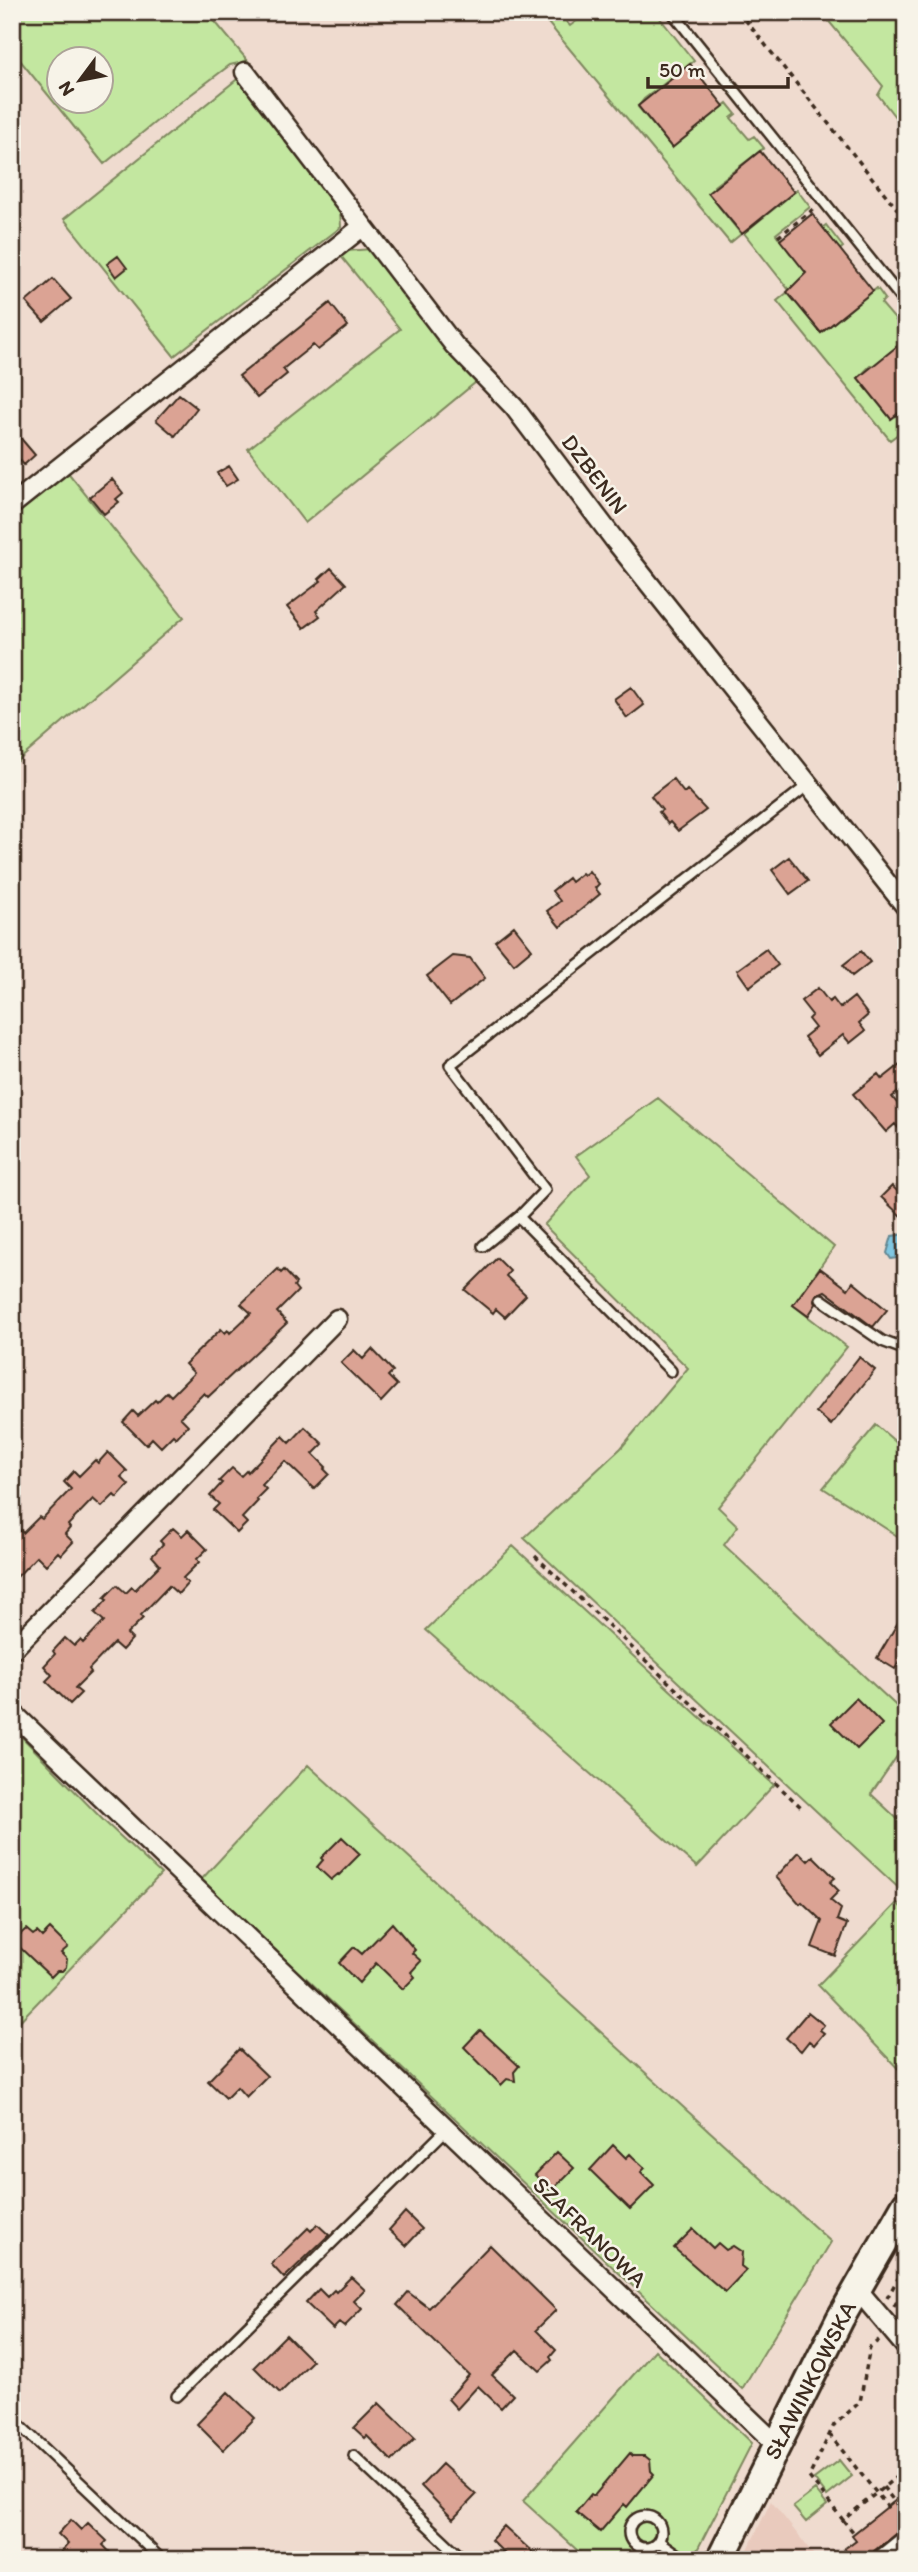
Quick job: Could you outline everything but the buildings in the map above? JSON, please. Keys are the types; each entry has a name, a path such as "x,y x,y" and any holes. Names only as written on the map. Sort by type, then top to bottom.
{"street":[{"name":"DZBENIN","path":"245,72 454,345 514,407 624,553 906,907"},
{"path":"12,505 362,227"},
{"path":"12,1650 337,1319"},
{"name":"SZAFRANOWA","path":"12,1712 776,2444"},
{"name":"SŁAWINKOWSKA","path":"720,2560 776,2444 857,2289 906,2204"},
{"path":"857,2289 906,2347"},
{"path":"881,2560 906,2540"}],"lane":[{"path":"672,12 906,304"},
{"path":"483,1246 519,1217 545,1191 450,1065 808,785"},
{"path":"519,1217 671,1371"},
{"path":"821,1299 882,1341 906,1350"},
{"path":"177,2396 447,2129"},
{"path":"12,2418 162,2560"},
{"path":"354,2456 464,2560"},
{"path":"658,2541 685,2560"}],"path":[{"path":"739,12 906,220"},
{"path":"778,237 816,207"},
{"path":"535,1556 803,1810"},
{"path":"855,2534 809,2477 834,2425 860,2402 870,2347 882,2337"},
{"path":"829,2434 891,2511"},
{"path":"843,2520 906,2469"},
{"path":"883,2487 898,2506"}],"shaded area":[{"path":"771,2501 818,2560 743,2560"}],"green space":[{"path":"12,12 207,12 248,61 230,65 104,164 65,116 116,116 116,46 46,46 46,92 15,54 12,55"},
{"path":"539,12 558,12 570,26 588,12 655,12 694,61 644,99 638,107 672,147 727,103 736,114 731,118 749,139 754,136 764,148 708,193 741,234 730,243"},
{"path":"821,12 906,12 906,131 878,95 883,86"},
{"path":"241,76 340,209 341,227 174,356 64,219"},
{"path":"797,190 810,207 776,234 790,253 826,225 843,247 789,290 744,233"},
{"path":"371,249 476,382 305,523 248,449 400,329 340,255 347,251"},
{"path":"877,288 885,299 881,303 899,324 904,321 906,324 906,339 858,378 891,419 906,407 906,428 890,440 777,301 788,292 821,333"},
{"path":"66,470 184,617 12,766 12,516"},
{"path":"658,1098 834,1247 793,1305 847,1347 718,1507 738,1526 724,1545 906,1715 906,1722 896,1737 906,1743 871,1794 906,1827 906,1895 524,1538 621,1448 688,1368 544,1225 590,1175 576,1156"},
{"path":"876,1425 906,1451 906,1533 902,1539 823,1488"},
{"path":"513,1546 774,1785 697,1867 426,1630"},
{"path":"12,1727 104,1821 161,1874 12,2029"},
{"path":"308,1765 831,2242 742,2389 306,1978 302,1982 200,1881"},
{"path":"897,1903 906,1912 906,2077 818,1985"},
{"path":"655,2350 752,2443 692,2560 588,2560 523,2501"},
{"path":"839,2460 852,2476 827,2496 814,2479"},
{"path":"815,2490 827,2505 806,2522 793,2507"}],"water":[{"path":"906,1234 906,1252 891,1259 887,1253 892,1236"}]}
